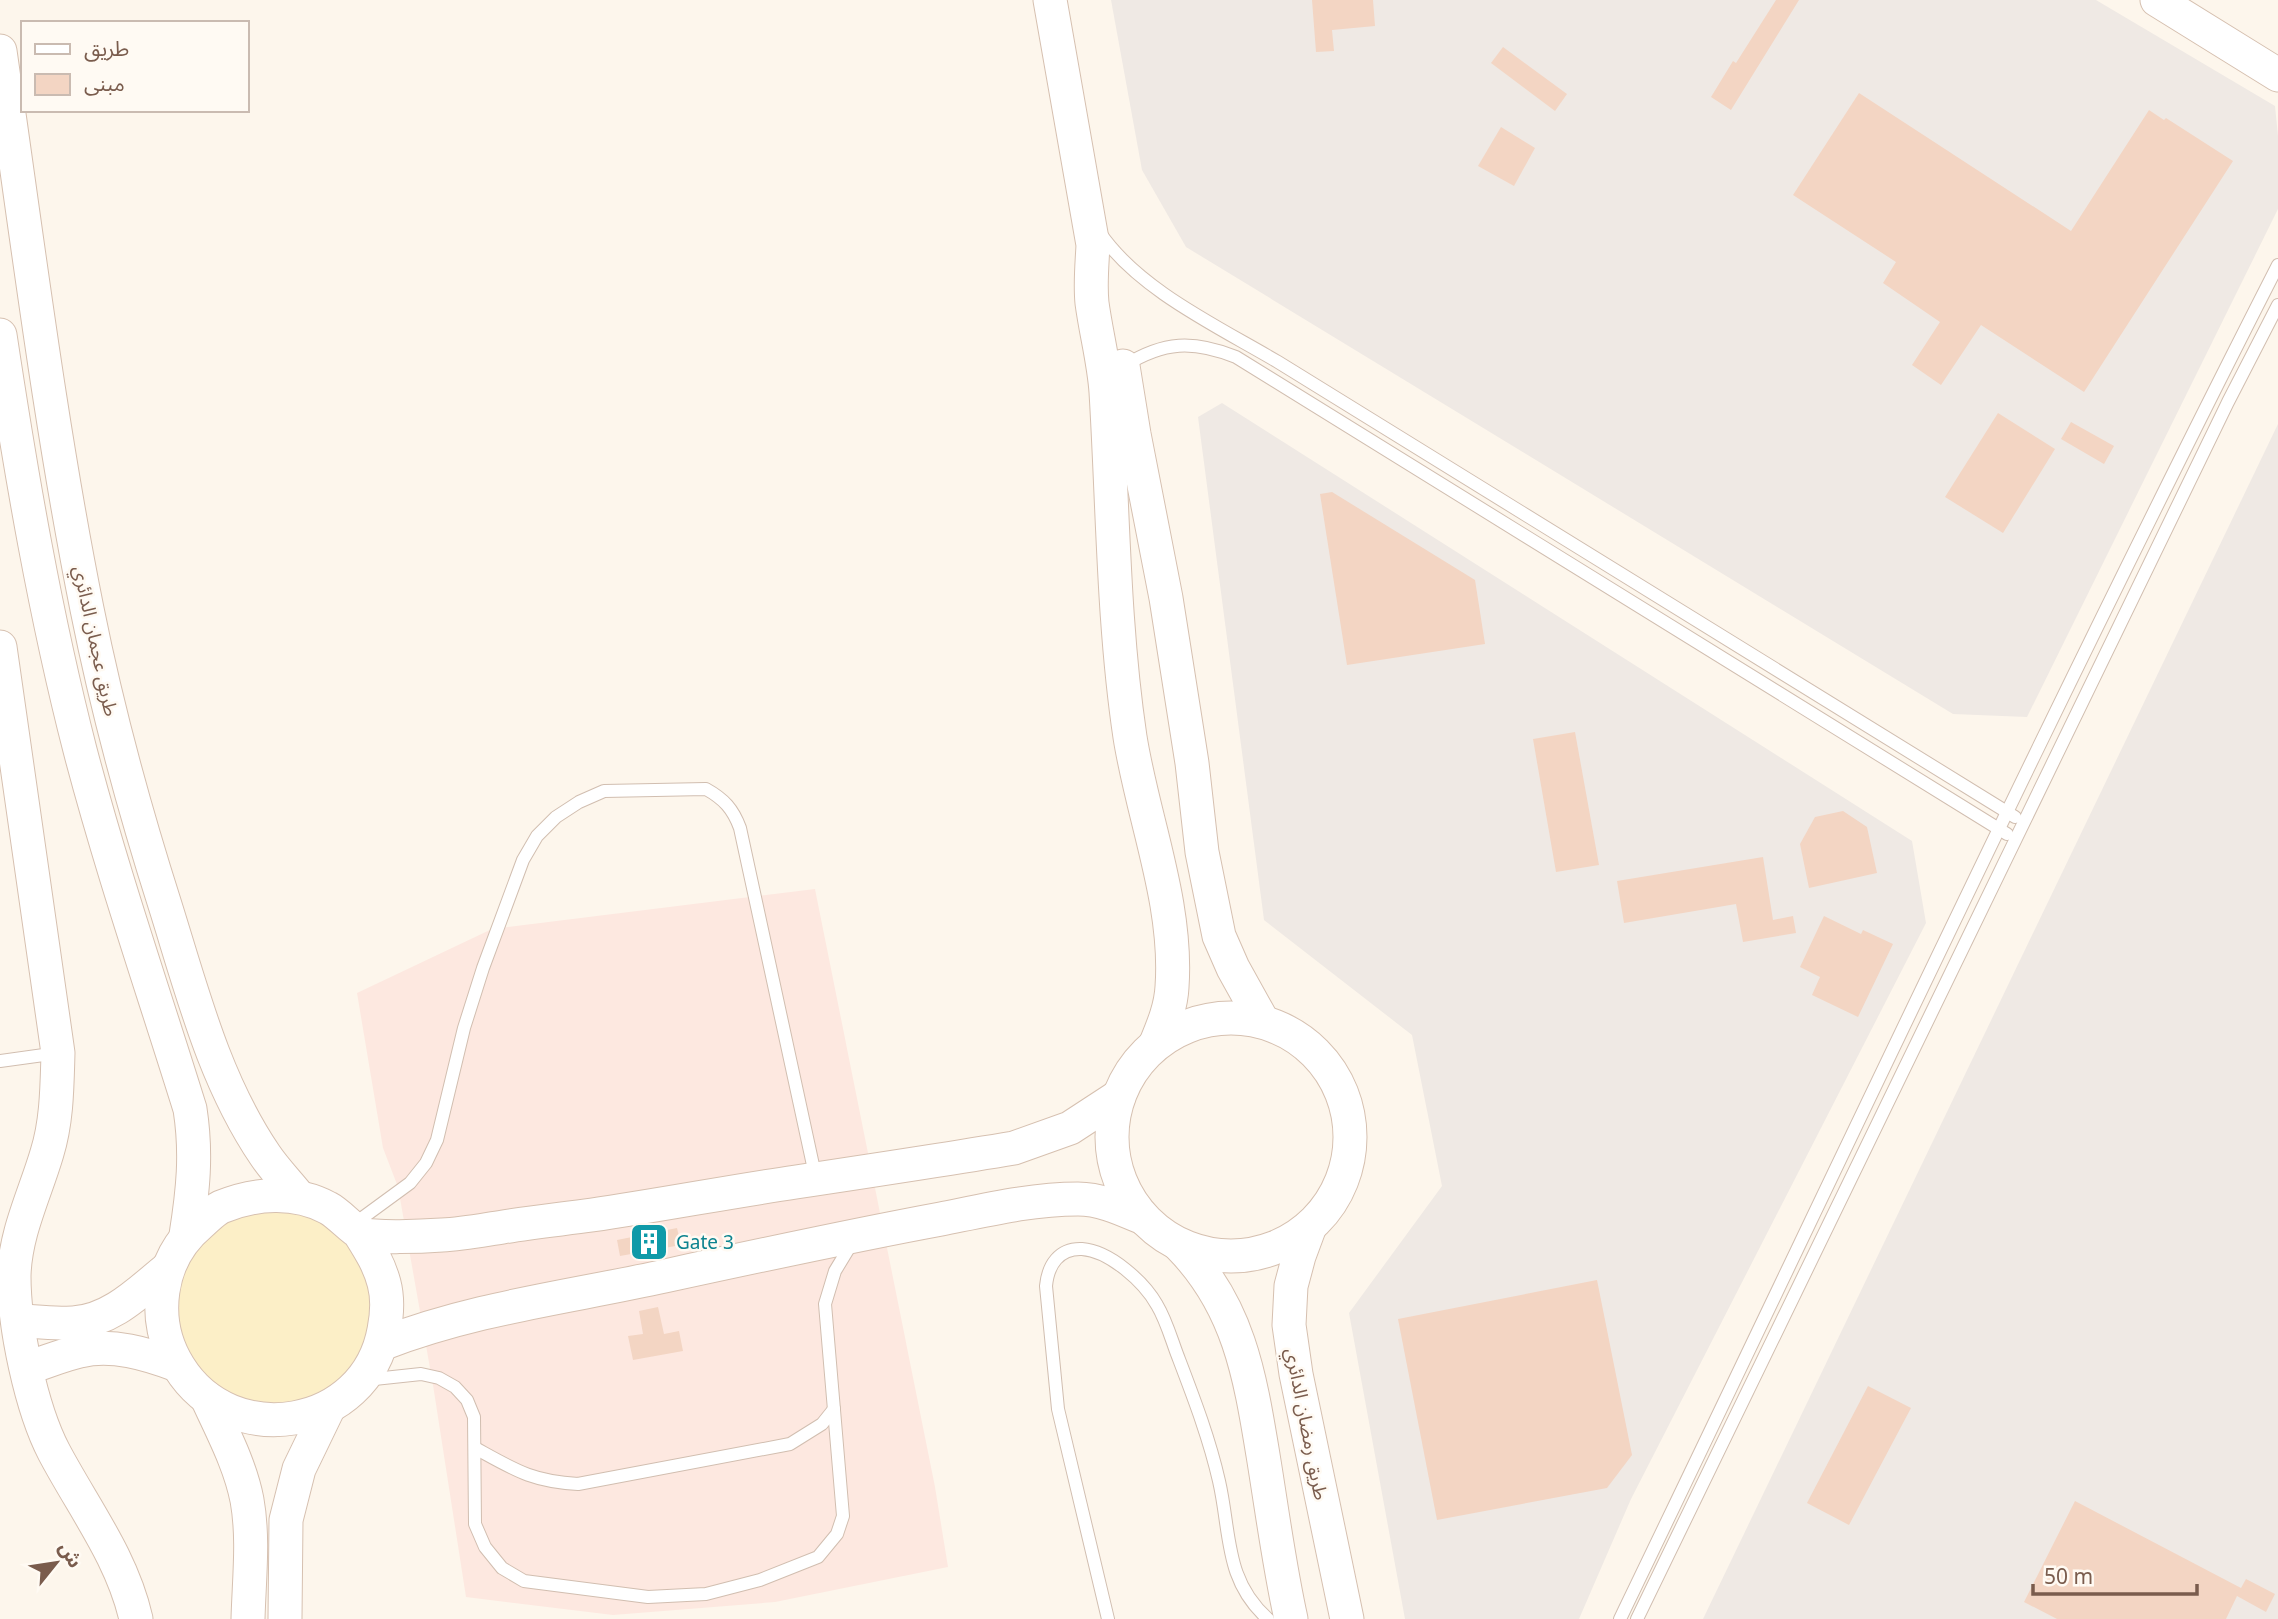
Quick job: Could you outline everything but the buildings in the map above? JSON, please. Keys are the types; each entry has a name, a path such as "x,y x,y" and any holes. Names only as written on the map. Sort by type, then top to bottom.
{"street":[{"path":"1050,0 1091,230 1111,292 1134,433 1166,598 1192,763 1202,852 1219,936 1233,968 1263,1021"},
{"path":"2157,0 2278,75"},
{"path":"2191,0 2278,53"},
{"name":"طريق عجمان الدائري","path":"0,51 66,494 88,611 118,738 150,857 213,1054 229,1092 265,1157 299,1197"},
{"path":"1091,230 1093,305 1104,371 1111,526 1122,669 1130,737 1157,854 1172,943 1172,989 1156,1044"},
{"name":"طريق عجمان الدائري","path":"0,335 50,618 80,749 116,878 190,1109 195,1144 194,1182 186,1235"},
{"path":"0,647 58,1053 57,1102 48,1150 19,1235 14,1276 18,1321 38,1411 54,1451 100,1528 120,1570 136,1619"},
{"path":"1180,1246 1213,1256 1248,1256 1280,1247 1309,1229 1333,1201 1348,1167 1351,1130 1343,1094 1324,1062 1315,1053 1297,1037 1263,1021 1226,1017 1189,1025 1156,1044 1134,1068 1119,1096 1112,1128 1114,1160 1125,1191 1143,1218 1180,1246 1200,1266 1220,1297 1238,1337 1252,1385 1292,1619"},
{"path":"356,1229 401,1237 447,1235 508,1226 579,1235 739,1211 808,1180 1014,1149 1070,1128 1119,1096"},
{"path":"258,1195 299,1197 328,1208 356,1229 376,1258 385,1286 387,1315 382,1343 361,1380 346,1395 329,1407 299,1418 267,1421 236,1414 207,1398 191,1383 177,1365 164,1335 161,1301 167,1269 186,1235 218,1209 258,1195"},
{"path":"382,1343 419,1329 513,1305 581,1308 666,1295 769,1268 807,1244 1055,1199 1107,1203 1143,1218"},
{"name":"طريق رمضان الدائري","path":"1309,1229 1291,1286 1289,1325 1296,1374 1347,1619"},
{"path":"18,1321 75,1323 102,1317 125,1303 167,1269"},
{"path":"27,1368 80,1351 104,1348 151,1356 177,1365"},
{"path":"207,1398 238,1469 246,1497 250,1525 248,1619"},
{"path":"285,1619 286,1520 299,1469 329,1407"}],"lane":[{"path":"1091,230 1162,293 2024,823"},
{"path":"1620,1619 2008,813 2278,265"},
{"path":"1637,1619 2228,402 2278,305"},
{"path":"1124,366 1144,354 1166,346 1202,346 1236,357 2016,839"},
{"path":"356,1229 410,1182 426,1163 437,1140 464,1028 482,968 523,860 537,836 556,817 579,802 604,792 706,789 720,797 733,811 740,828 808,1180"},
{"path":"0,1061 58,1053"},
{"path":"361,1380 421,1374 439,1378 455,1387 467,1400 474,1416 475,1524 485,1547 502,1568 524,1581 648,1597 706,1594 760,1580 818,1557 837,1534 843,1516 825,1304 835,1271 861,1233"},
{"path":"1108,1619 1063,1436 1056,1392 1046,1286 1047,1271 1056,1258 1069,1250 1084,1249 1114,1261 1139,1280 1158,1305 1202,1418 1225,1505 1228,1548 1235,1570 1246,1593 1268,1619"},
{"path":"475,1448 526,1476 550,1483 578,1485 790,1444 822,1424 834,1409"}],"shaded area":[{"path":"1111,0 2096,0 2275,106 2278,136 2278,209 2027,717 1953,714 1186,247 1142,170"},
{"path":"1222,403 1912,841 1926,923 1631,1499 1579,1619 1405,1619 1349,1313 1442,1186 1412,1035 1264,920 1198,417"},
{"path":"2278,424 2278,1619 1703,1619"},
{"path":"815,889 935,1487 948,1567 775,1602 613,1615 466,1597 433,1385 398,1187 383,1148 357,993 492,929"}],"sand":[{"path":"275,1207 313,1215 346,1236 367,1269 375,1307 367,1345 346,1378 313,1399 275,1407 237,1399 204,1378 183,1345 175,1307 183,1269 204,1236 237,1215"}],"place":[{"name":"Gate 3","path":"649,1242"}]}
